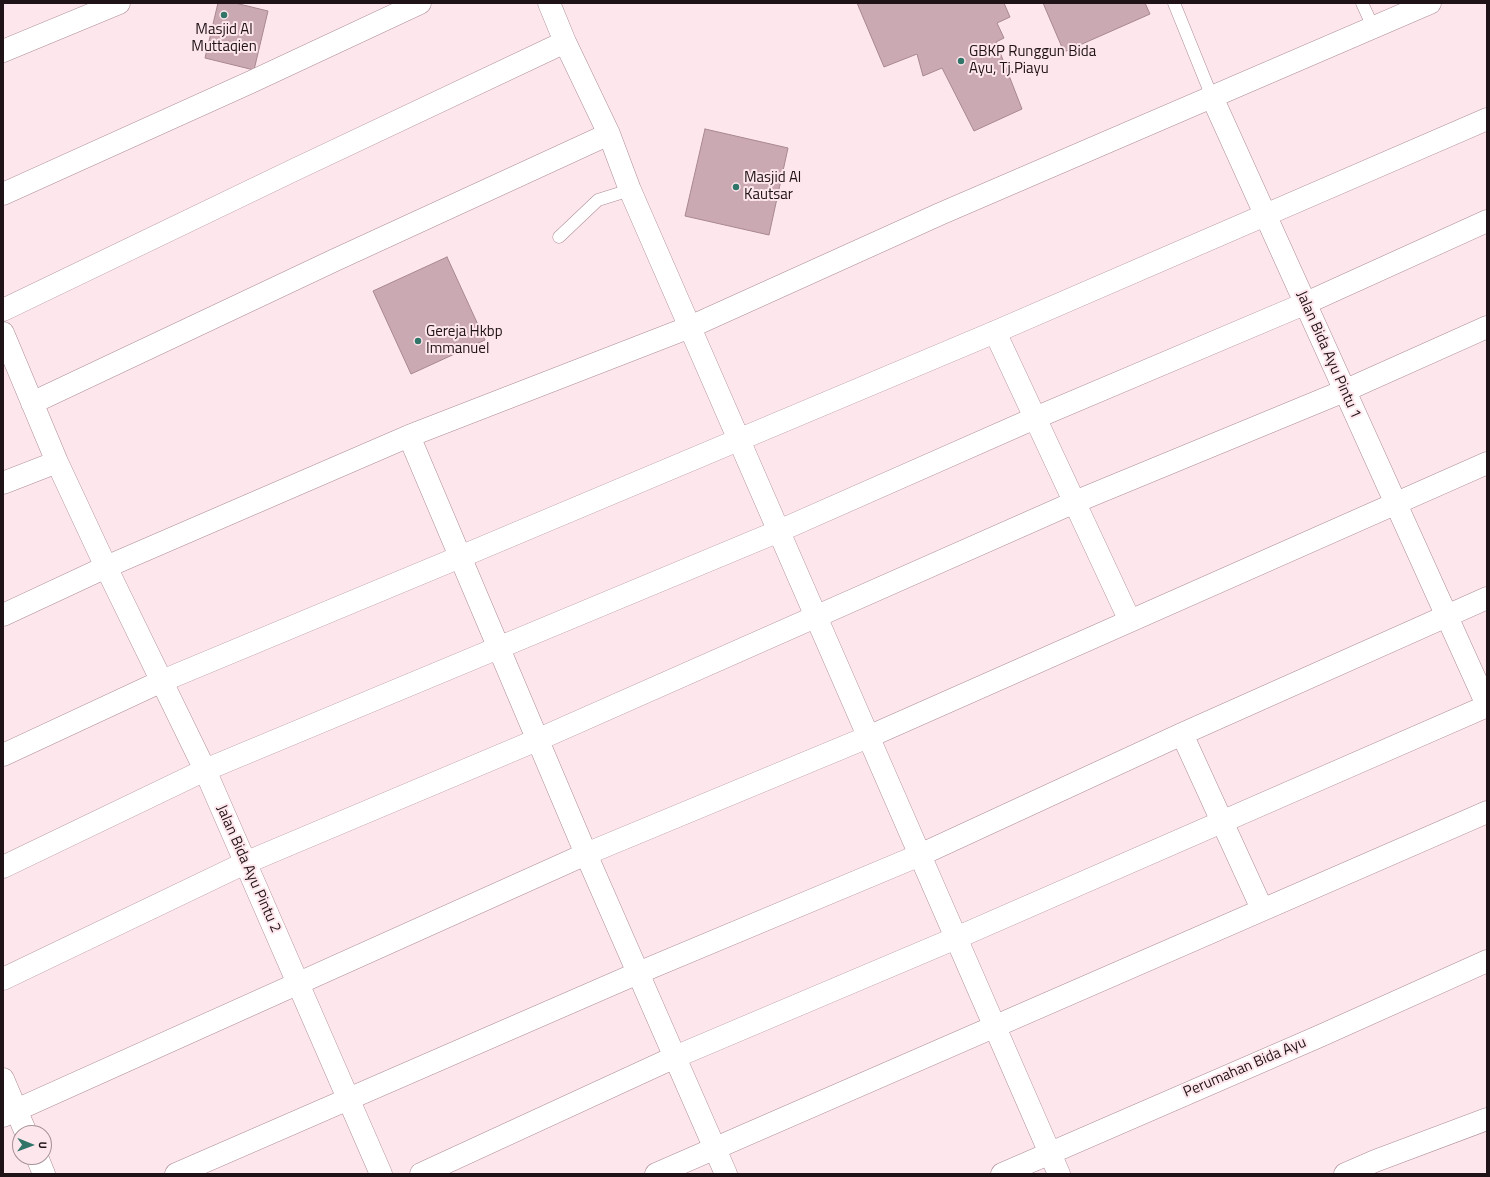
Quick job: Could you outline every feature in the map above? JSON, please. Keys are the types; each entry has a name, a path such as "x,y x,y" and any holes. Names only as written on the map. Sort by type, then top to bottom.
{"street":[{"path":"3,51 119,3"},
{"path":"3,194 251,82 420,3"},
{"path":"549,3 565,42 609,134 630,190 1059,1174"},
{"path":"3,614 106,567 409,436 690,327 940,214 1430,3"},
{"path":"3,310 301,166 565,42"},
{"name":"Jalan Bida Ayu Pintu 1","path":"1212,97 1304,304 1487,705"},
{"path":"3,755 162,681 995,332 1487,119"},
{"path":"32,403 335,260 609,134"},
{"path":"3,866 205,770 779,530 1035,418 1304,304 1487,221"},
{"path":"3,979 245,863 537,740 1075,502 1344,391 1487,327"},
{"path":"995,332 1130,621"},
{"name":"Jalan Bida Ayu Pintu 2","path":"3,333 8,355 32,403 57,462 106,567 205,770 381,1174"},
{"path":"409,436 537,740 726,1174"},
{"path":"3,483 57,462"},
{"path":"10,1113 298,982 586,854 868,737 1487,463"},
{"path":"176,1174 638,973 920,855 1182,734 1487,598"},
{"path":"421,1174 675,1057 956,938 1487,705"},
{"path":"1182,734 1262,909"},
{"path":"656,1174 1487,812"},
{"name":"Perumahan Bida Ayu","path":"1002,1174 1320,1036 1487,961"},
{"path":"3,1080 10,1113 20,1125"},
{"path":"1345,1174 1378,1168 1487,1119"}],"lane":[{"name":"Jalan Bida Ayu Pintu 1","path":"1174,3 1212,97"},
{"path":"1362,3 1373,27"},
{"path":"559,238 598,200 630,190"}],"building":[{"path":"218,3 235,3 268,11 254,70 205,58"},
{"name":"GBKP Runggun Bida Ayu, Tj.Piayu","path":"857,3 1004,3 1010,17 997,23 1004,38 996,42 1022,109 974,131 942,68 923,76 917,54 884,67"},
{"path":"1043,3 1145,3 1150,14 1064,52"},
{"path":"705,129 788,148 769,235 685,216"},
{"path":"447,257 485,340 411,374 373,291"}],"place":[{"name":"Masjid Al Muttaqien","path":"224,15"},
{"name":"GBKP Runggun Bida Ayu, Tj.Piayu","path":"961,61"},
{"name":"Masjid Al Kautsar","path":"736,187"},
{"name":"Gereja Hkbp Immanuel","path":"418,341"}]}
